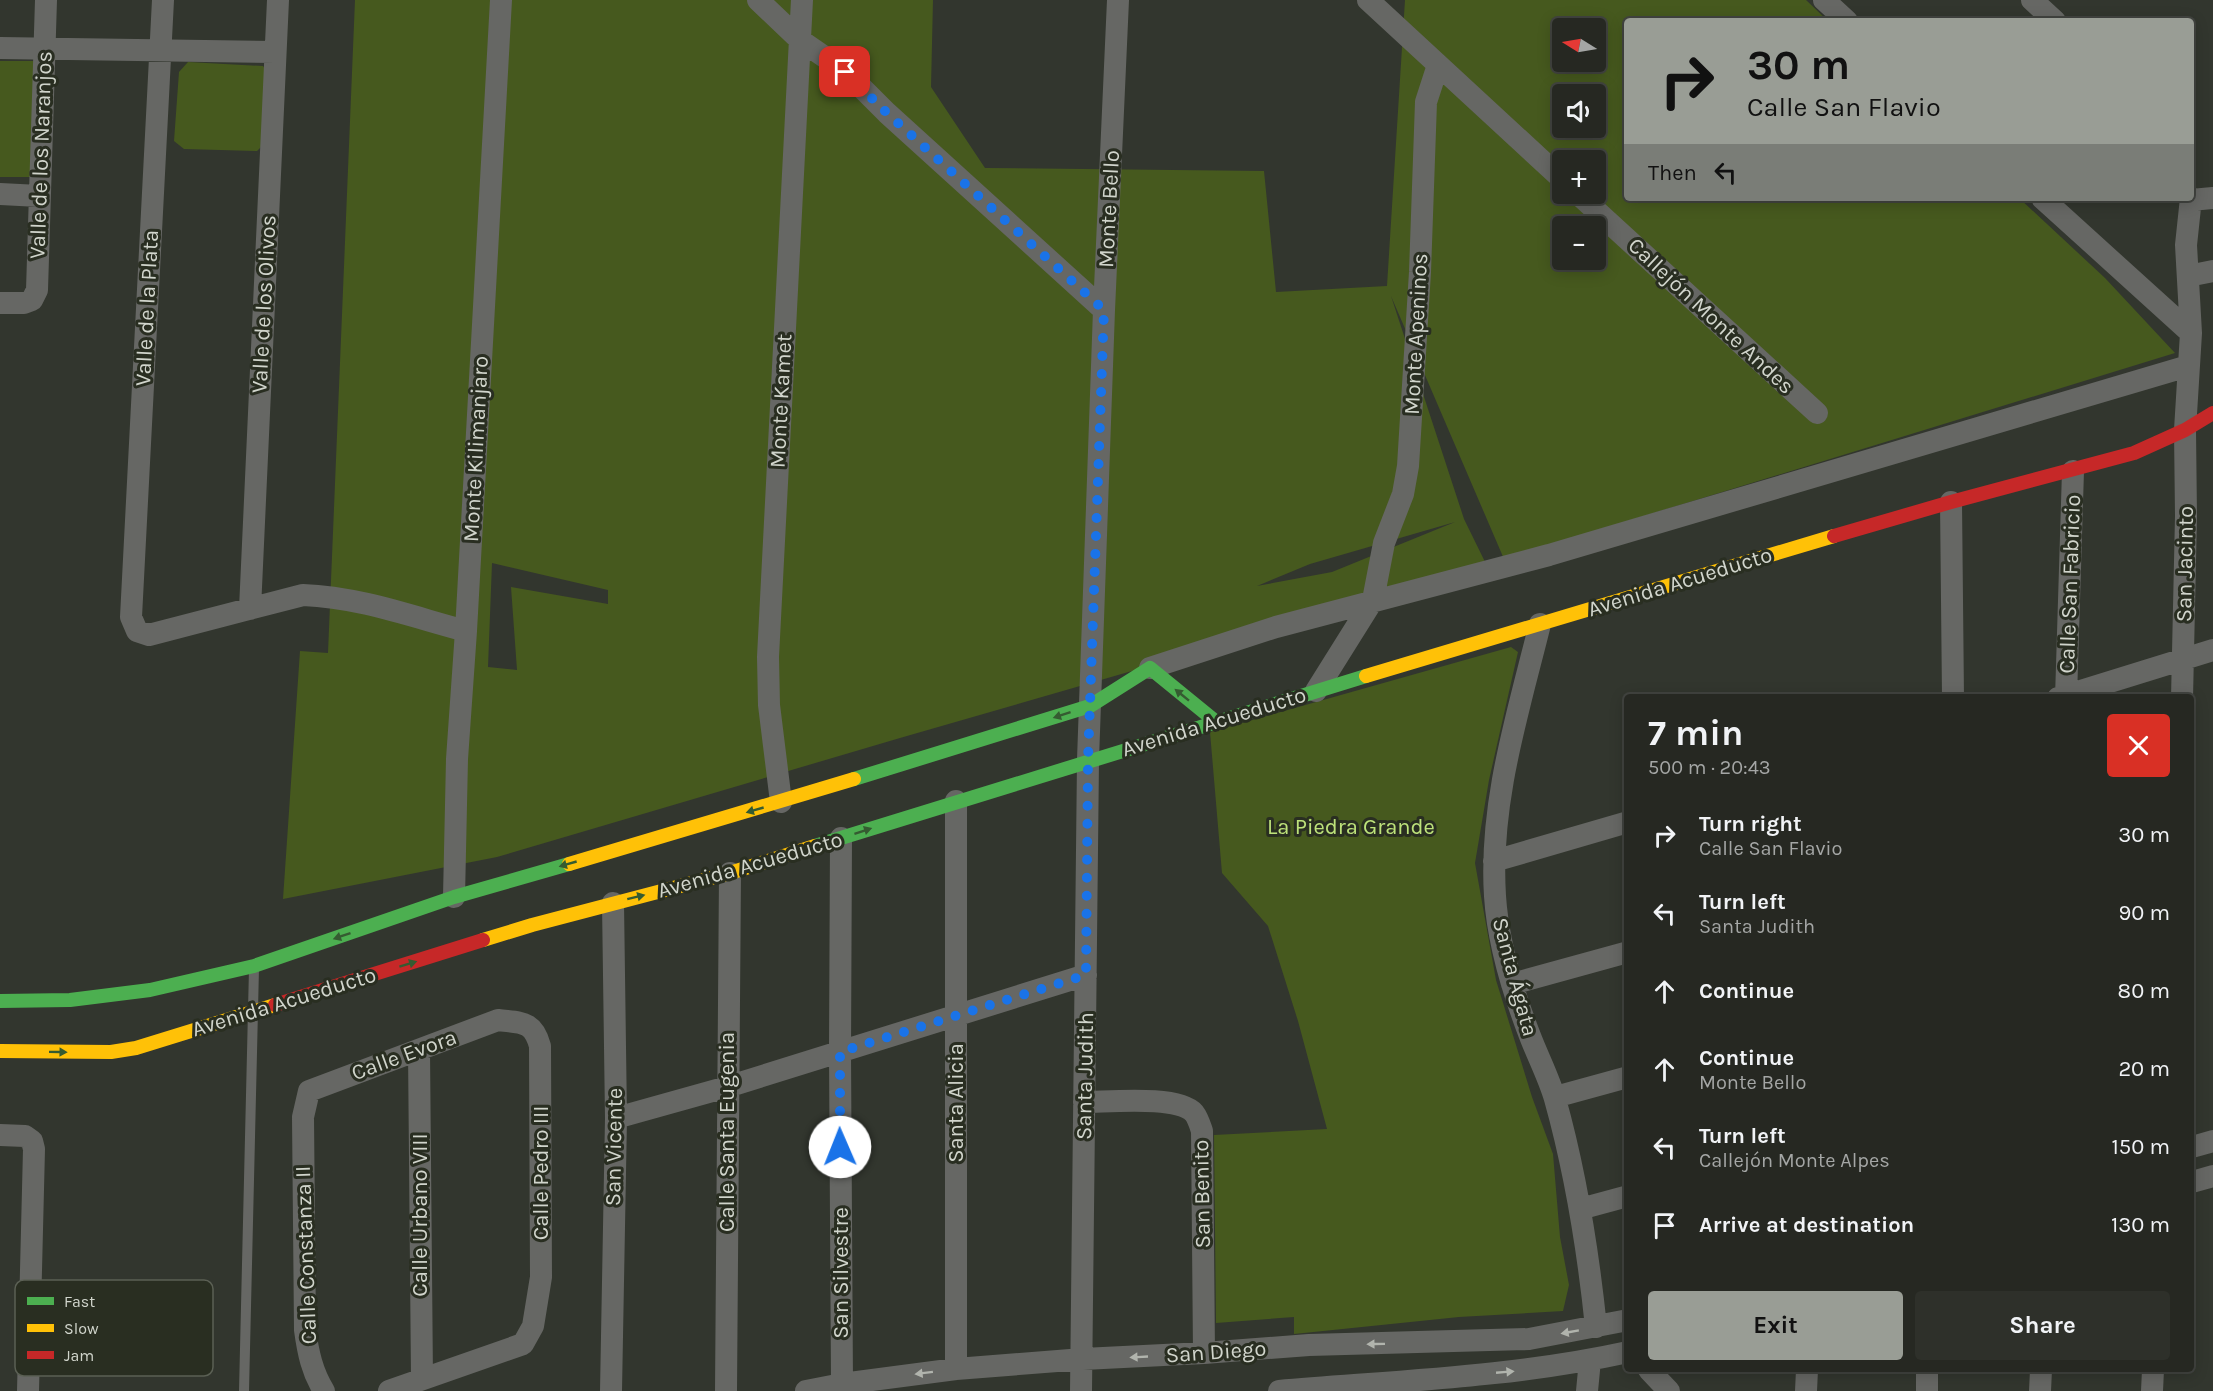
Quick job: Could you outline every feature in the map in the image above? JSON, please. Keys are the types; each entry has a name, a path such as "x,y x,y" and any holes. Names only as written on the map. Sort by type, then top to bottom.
{"street":[{"name":"Valle de los Naranjos","path":"0,303 24,303 32,300 37,290 46,0"},
{"name":"Valle de la Plata","path":"163,0 131,617 137,632 149,635 250,609"},
{"name":"Valle de los Olivos","path":"250,609 278,0"},
{"name":"Monte Kilimanjaro","path":"454,897 457,759 501,0"},
{"path":"758,0 800,40 845,72 1104,310"},
{"name":"Monte Kamet","path":"781,802 769,705 768,657 802,0"},
{"name":"Monte Bello","path":"1088,760 1118,0"},
{"path":"1368,0 1552,170"},
{"path":"1824,0 1844,18"},
{"path":"2032,0 2052,18"},
{"path":"0,48 275,52"},
{"name":"Monte Apeninos","path":"1373,600 1384,543 1403,494 1408,466 1420,272 1426,102 1438,65"},
{"path":"0,194 39,196"},
{"name":"San Jacinto","path":"2182,694 2186,516 2185,430 2191,333 2186,245 2199,199"},
{"path":"2045,201 2191,333"},
{"name":"Callejón Monte Andes","path":"1589,204 1817,413"},
{"path":"2188,276 2213,271"},
{"name":"Avenida Acueducto","path":"0,1001 70,1000 150,990 254,966 454,897 781,802 1090,706 1150,668 1276,627 1548,555 2188,366"},
{"name":"Avenida Acueducto","path":"0,1051 111,1052 128,1050 532,925 730,873 1088,760 1540,624 1951,502 2134,453 2185,430 2213,413"},
{"name":"Calle San Fabricio","path":"2064,694 2073,471"},
{"path":"1951,502 1953,694"},
{"path":"250,609 303,594 327,596 466,631"},
{"path":"1317,692 1373,600"},
{"name":"Santa Ágata","path":"1540,624 1505,766 1497,813 1494,861 1495,898 1501,938 1512,984 1529,1036 1555,1097 1580,1209 1590,1267 1596,1327"},
{"path":"2073,694 2213,650"},
{"path":"1150,668 1215,721"},
{"name":"Santa Judith","path":"1081,1391 1088,760"},
{"name":"Santa Alicia","path":"956,801 956,1369"},
{"path":"1494,861 1624,823"},
{"name":"San Silvestre","path":"841,838 842,1384"},
{"name":"Calle Santa Eugenia","path":"726,1391 730,873"},
{"name":"San Vicente","path":"611,1391 616,1118 613,903"},
{"path":"1512,984 1624,953"},
{"path":"616,1118 728,1087 1086,975"},
{"name":"Calle Evora","path":"303,1117 309,1091 498,1020 526,1023"},
{"name":"Calle Pedro III","path":"422,1379 523,1344 533,1326 541,1277 540,1046 536,1033 526,1023"},
{"name":"Calle Urbano VIII","path":"419,1050 422,1379"},
{"path":"1555,1097 1624,1078"},
{"name":"San Benito","path":"1084,1102 1161,1102 1178,1105 1193,1112 1198,1121 1202,1131 1204,1353"},
{"name":"Calle Constanza II","path":"303,1117 306,1330 308,1353 324,1391"},
{"path":"0,1135 24,1136 32,1141 34,1149 31,1280"},
{"path":"2194,1146 2213,1141"},
{"path":"2194,1181 2213,1176"},
{"path":"1580,1209 1624,1197"},
{"name":"San Diego","path":"806,1391 956,1369 1083,1359 1309,1345 1529,1339 1624,1321"},
{"name":"San Diego","path":"1279,1391 1465,1383 1624,1353"},
{"path":"1587,1391 1590,1360"},
{"path":"1651,1372 1669,1391"},
{"path":"1806,1391 1807,1372"},
{"path":"1927,1372 1927,1391"},
{"path":"2040,1391 2041,1372"},
{"path":"2152,1391 2153,1372"},
{"path":"28,1376 28,1391"},
{"path":"389,1391 422,1379"}],"lane":[{"path":"244,1391 254,966"}],"green space":[{"path":"355,0 933,0 931,87 985,168 1264,171 1276,292 1387,286 1405,0 1806,0 1825,18 1624,18 1624,201 2022,201 2105,278 2175,353 1504,559 1391,296 1464,519 1488,568 497,857 283,899 300,651 328,653","holes":["1455,522 1332,572 1257,586 1310,564","492,563 608,590 608,604 511,587 517,670 488,667"]},
{"path":"0,61 34,61 32,177 0,177"},
{"path":"188,62 263,66 269,75 263,145 257,151 184,149 174,141 179,72"},
{"name":"La Piedra Grande","path":"1511,647 1518,652 1489,780 1475,863 1496,980 1532,1097 1553,1154 1560,1237 1569,1285 1563,1311 1459,1317 1294,1334 1294,1317 1216,1323 1214,1135 1327,1129 1298,1021 1268,926 1222,873 1210,732"}],"traffic: fast":[{"path":"854,779 1090,706 1150,668 1215,721"},
{"path":"815,846 1366,676"},
{"path":"0,1001 70,1000 150,990 254,966 454,897 569,864"}],"traffic: slow":[{"path":"1366,676 1834,536"},
{"path":"569,864 854,779"},
{"path":"483,940 730,873 815,846"},
{"path":"0,1051 111,1052 136,1048 275,1005"}],"traffic: jam":[{"path":"1834,536 2134,453 2185,430 2213,413"},
{"path":"275,1005 483,940"}],"route":[{"path":"840,1147 840,1052 1086,975 1088,760 1104,310 845,72"}]}
